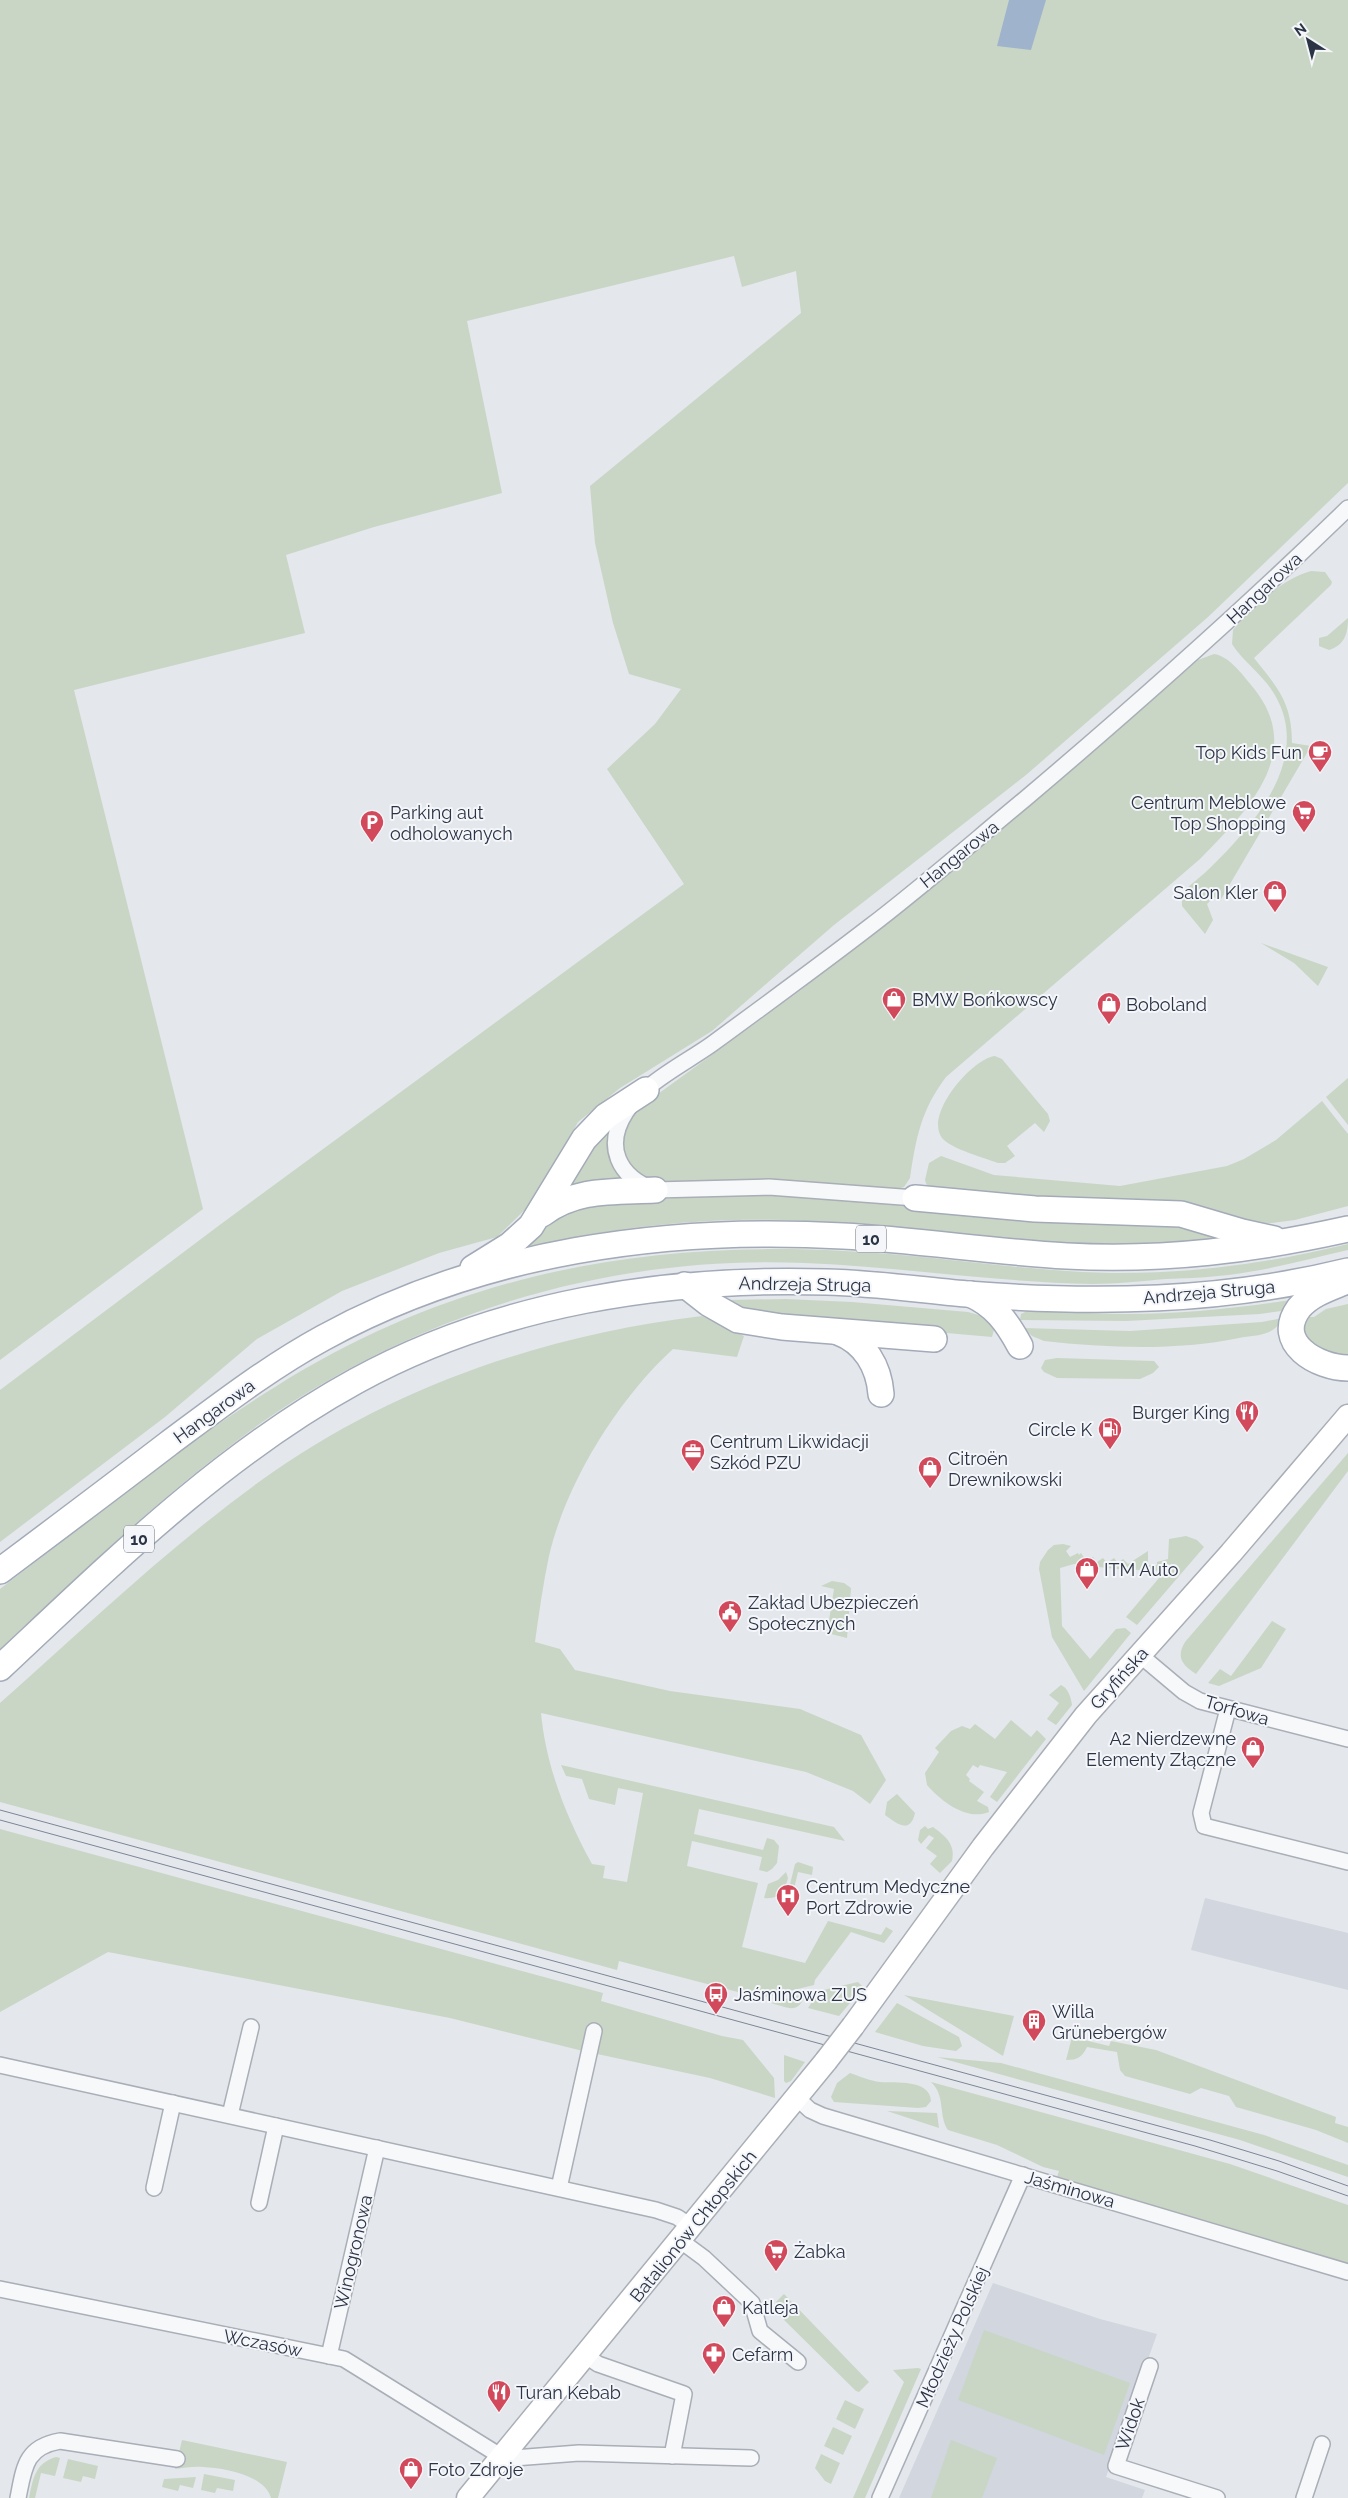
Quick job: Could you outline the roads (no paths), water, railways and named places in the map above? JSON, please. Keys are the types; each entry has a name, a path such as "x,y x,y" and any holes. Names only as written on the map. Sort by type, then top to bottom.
{"main road":[{"path":"538,1217 584,1139 606,1116 646,1090"},
{"path":"447,1285 510,1245 538,1217 556,1203 584,1194 655,1190"},
{"path":"915,1198 1035,1209 1181,1214 1264,1238 1299,1240"},
{"name":"10","path":"447,1285 556,1255 632,1241 677,1237 780,1234 846,1236 1065,1256 1123,1258 1225,1252 1299,1240 1348,1229"},
{"name":"Andrzeja Struga","path":"0,1668 158,1522 233,1462 287,1423 340,1390 392,1362 463,1335 525,1315 634,1291 685,1285 758,1281 831,1282 970,1294 1120,1299 1176,1297 1256,1290 1348,1271"},
{"path":"1348,1281 1327,1289 1305,1302 1298,1311 1292,1325 1296,1343 1309,1358 1323,1364 1348,1368"},
{"name":"Hangarowa","path":"0,1571 228,1399 284,1362 322,1338 370,1314 447,1285"},
{"path":"685,1285 708,1303 738,1320 762,1325 934,1339"},
{"path":"970,1294 983,1300 995,1309 1009,1325 1020,1346"},
{"path":"836,1330 853,1340 867,1354 878,1372 881,1394"}],"street":[{"name":"Hangarowa","path":"655,1190 638,1184 622,1167 618,1159 616,1144 621,1121 628,1109 646,1090 870,927 988,830 1214,635 1348,508"},
{"path":"655,1190 769,1187 915,1198"},
{"name":"Gryfińska","path":"911,1948 1044,1767 1100,1698 1347,1420"},
{"name":"Torfowa","path":"1140,1655 1184,1692 1200,1701 1228,1710 1348,1739"},
{"path":"1228,1710 1202,1813 1204,1826 1348,1862"},
{"name":"Batalionów Chłopskich","path":"468,2498 826,2062 911,1948"},
{"path":"230,2115 251,2027"},
{"path":"559,2188 594,2031"},
{"path":"0,2065 668,2213 704,2258 752,2303 760,2331 798,2362"},
{"name":"Jaśminowa","path":"797,2098 817,2114 1348,2272"},
{"path":"154,2188 173,2103"},
{"path":"258,2203 276,2126"},
{"name":"Winogronowa","path":"330,2356 378,2148"},
{"name":"Młodzieży Polskiej","path":"880,2498 1023,2175"},
{"name":"Wczasów","path":"0,2290 344,2359 502,2457"},
{"path":"586,2356 598,2364 684,2394 672,2456"},
{"name":"Widok","path":"1150,2366 1116,2466 1217,2498"},
{"path":"18,2498 24,2466 36,2450 46,2443 60,2440 177,2460"},
{"path":"1304,2498 1322,2444"},
{"path":"502,2457 514,2458 579,2453 751,2458"}],"water":[{"path":"1009,0 1046,0 1031,50 997,46"}],"tram line":[{"path":"0,1810 1210,2140 1279,2161 1348,2186"},
{"path":"0,1820 1195,2146 1277,2171 1348,2196"}],"place":[{"name":"Top Kids Fun","path":"1320,773"},
{"name":"Centrum Meblowe Top Shopping","path":"1304,833"},
{"name":"Parking aut odholowanych","path":"372,843"},
{"name":"Salon Kler","path":"1275,913"},
{"name":"BMW Bońkowscy","path":"894,1020"},
{"name":"Boboland","path":"1109,1025"},
{"name":"Burger King","path":"1247,1433"},
{"name":"Circle K","path":"1110,1450"},
{"name":"Centrum Likwidacji Szkód PZU","path":"693,1472"},
{"name":"Citroën Drewnikowski","path":"930,1489"},
{"name":"ITM Auto","path":"1087,1590"},
{"name":"Zakład Ubezpieczeń Społecznych","path":"730,1633"},
{"name":"A2 Nierdzewne Elementy Złączne","path":"1253,1769"},
{"name":"Centrum Medyczne Port Zdrowie","path":"788,1917"},
{"name":"Jaśminowa ZUS","path":"716,2015"},
{"name":"Willa Grünebergów","path":"1034,2042"},
{"name":"Żabka","path":"776,2272"},
{"name":"Katleja","path":"724,2328"},
{"name":"Cefarm","path":"714,2375"},
{"name":"Turan Kebab","path":"499,2413"},
{"name":"Foto Zdroje","path":"411,2490"}]}
